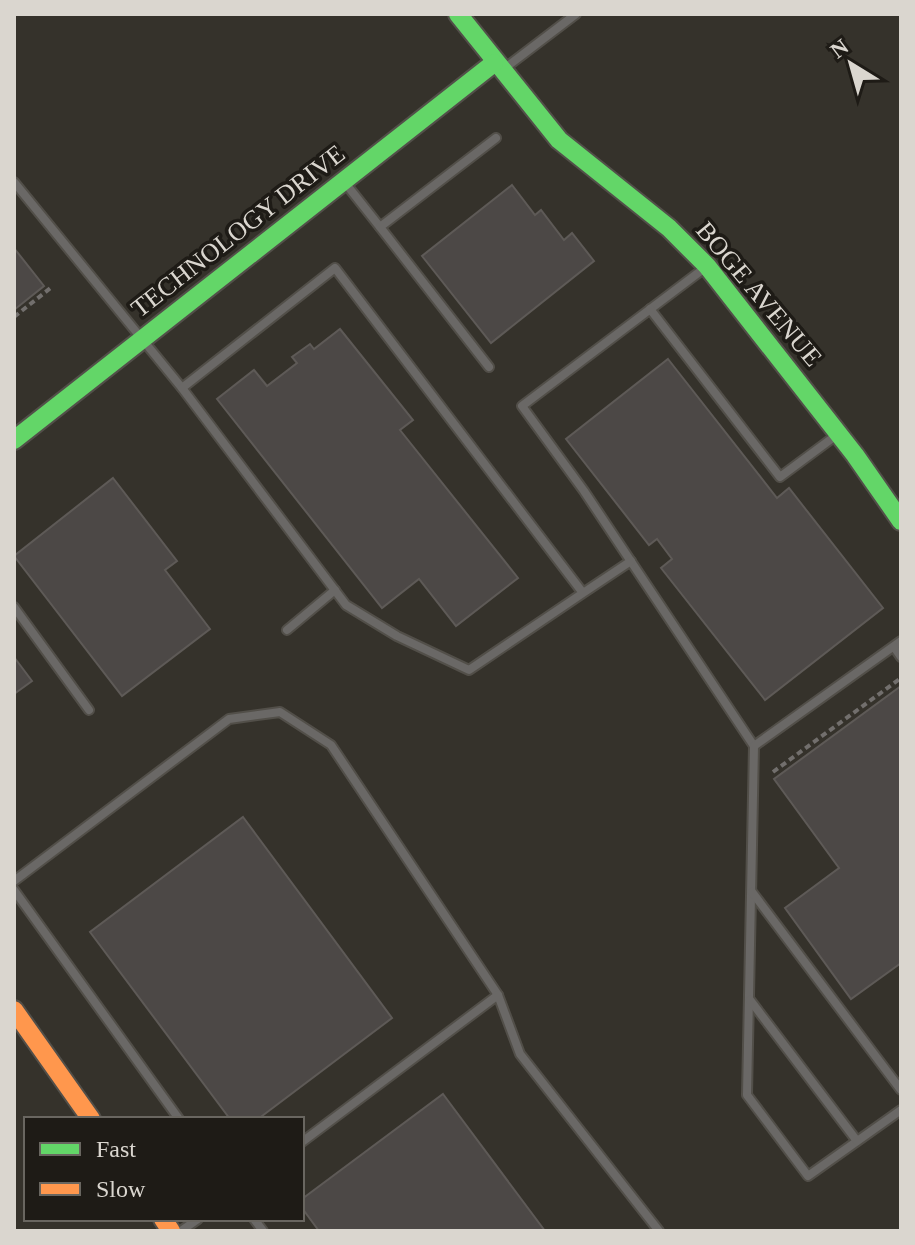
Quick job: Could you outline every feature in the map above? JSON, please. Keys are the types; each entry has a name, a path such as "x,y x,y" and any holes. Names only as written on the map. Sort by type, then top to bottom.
{"street":[{"name":"BOGE AVENUE","path":"458,14 559,140 669,228 707,266 838,434 901,521"},
{"name":"TECHNOLOGY DRIVE","path":"14,440 344,181 498,67"},
{"path":"14,1010 90,1117"}],"lane":[{"path":"498,67 576,14"},
{"path":"380,227 496,138"},
{"path":"344,181 489,367"},
{"path":"14,182 110,305 182,388 346,605 397,636 469,670 631,561"},
{"path":"707,266 522,406 631,561 754,746 747,1095 808,1176 901,1110"},
{"path":"182,388 335,268 583,593"},
{"path":"650,309 780,477 838,434"},
{"path":"287,630 335,590"},
{"path":"14,607 89,710"},
{"path":"754,746 897,644 901,657"},
{"path":"14,881 229,719 280,712 331,745 498,995 520,1054 659,1231"},
{"path":"14,890 178,1117"},
{"path":"751,892 901,1090"},
{"path":"304,1140 498,995"},
{"path":"749,999 857,1141"}],"path":[{"path":"14,317 53,286"},
{"path":"773,772 901,679"}],"building":[{"path":"512,185 535,215 541,210 564,240 572,233 594,261 491,343 422,256"},
{"path":"14,248 44,286 14,310"},
{"path":"340,329 413,420 400,430 518,578 456,626 419,579 382,608 217,399 254,370 267,386 297,363 292,357 310,344 314,349"},
{"path":"668,359 777,498 789,488 883,608 765,700 661,568 672,559 657,539 649,545 566,439"},
{"path":"113,478 177,561 165,570 210,629 122,696 14,556"},
{"path":"14,657 32,681 14,694"},
{"path":"901,686 901,963 851,999 785,908 839,868 774,779"},
{"path":"243,817 392,1018 261,1117 229,1117 90,932"},
{"path":"443,1094 545,1231 319,1231 304,1211 304,1198"}],"traffic: fast":[{"path":"458,14 559,140 669,228 707,266 855,455 901,521"},
{"path":"14,440 494,63"}],"traffic: slow":[{"path":"14,1010 90,1117"},
{"path":"164,1221 171,1231"}]}
